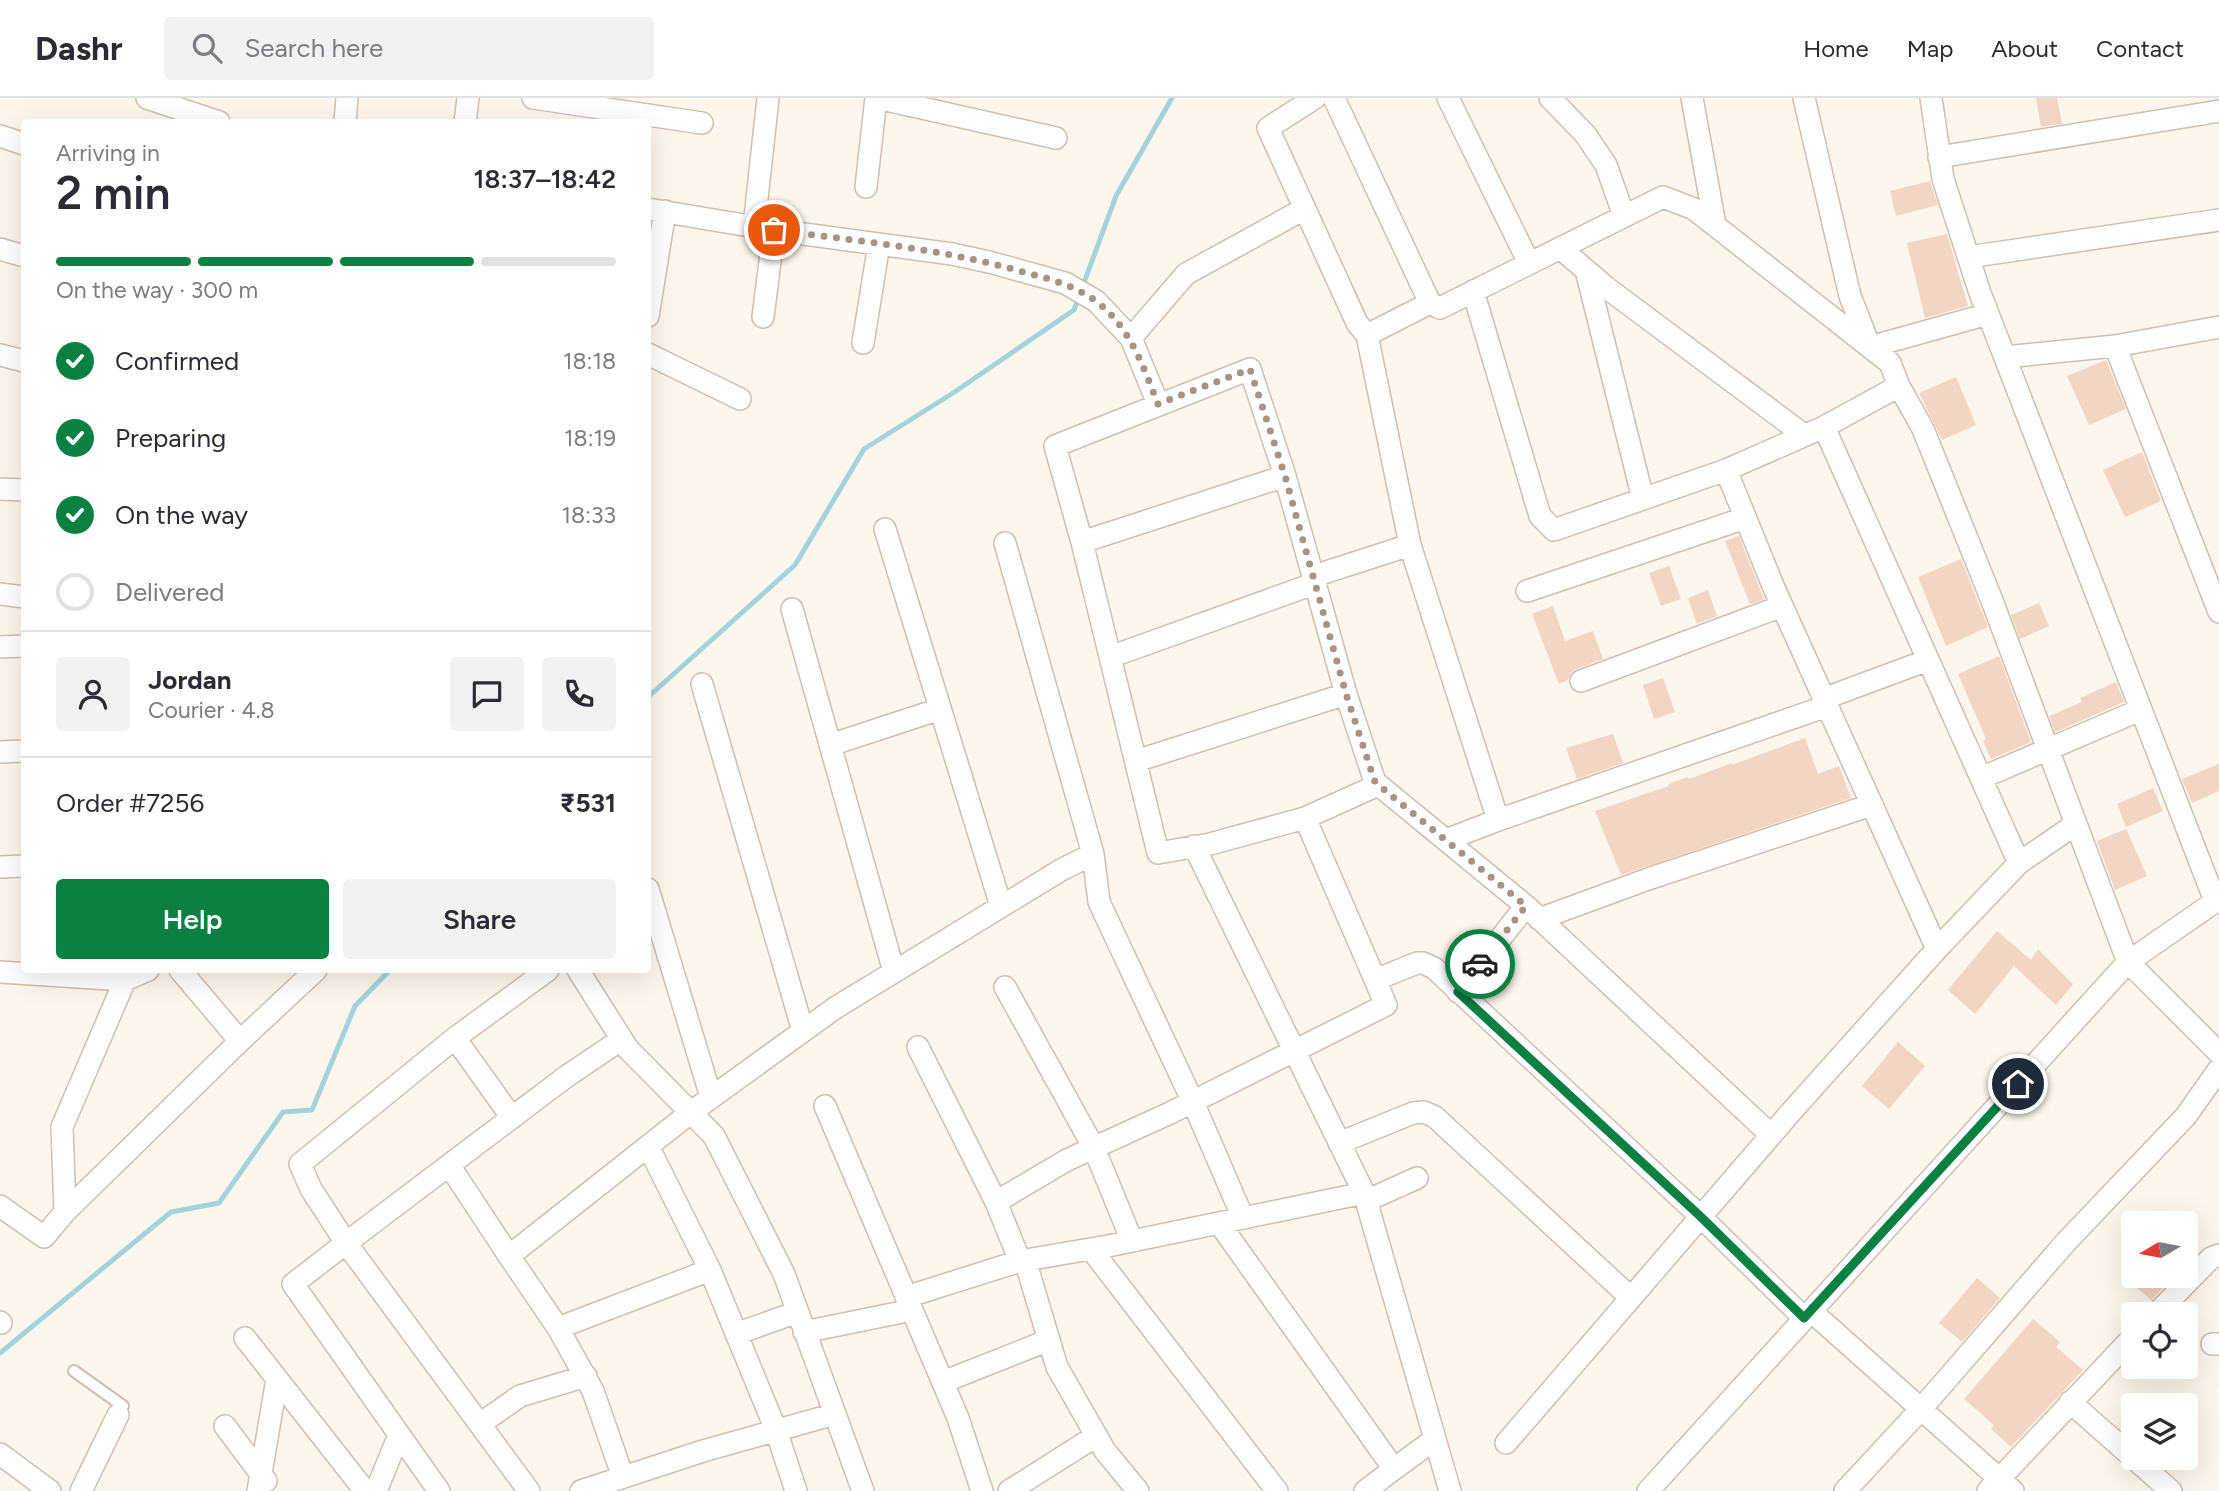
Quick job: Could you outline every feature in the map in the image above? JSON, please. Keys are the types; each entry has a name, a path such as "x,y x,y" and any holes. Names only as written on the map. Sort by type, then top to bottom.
{"street":[{"path":"147,98 210,119"},
{"path":"345,119 347,98"},
{"path":"465,119 468,98"},
{"path":"533,98 702,123"},
{"path":"763,317 768,98"},
{"path":"866,187 877,98 1056,138"},
{"path":"1315,98 1268,128 1357,323 1367,335 1410,545 1498,820"},
{"path":"1334,98 1430,303 1440,308 1663,197 1694,209 1890,363 1899,386 1923,429 1991,598 2128,962 2219,1053"},
{"path":"1448,98 1530,264"},
{"path":"1550,98 1585,134 1606,165 1624,216"},
{"path":"1692,98 1715,225"},
{"path":"1804,98 1850,296 1870,347"},
{"path":"1648,1491 2128,962 2217,900 2140,710 1988,314 1943,178 1931,98"},
{"path":"1939,157 2219,111"},
{"path":"0,136 21,143"},
{"path":"1131,338 1186,274 1304,209"},
{"path":"651,276 656,210 989,261 1065,284 1096,301 1131,338 1158,404"},
{"path":"1968,257 2219,220"},
{"path":"863,343 879,244"},
{"path":"1560,248 1804,435"},
{"path":"0,249 21,256"},
{"path":"1586,270 1643,499"},
{"path":"1474,291 1540,516 1554,530 1726,470 1824,427 1899,386"},
{"path":"1367,335 1430,303"},
{"path":"1870,347 1988,314"},
{"path":"2005,357 2115,346 2219,328"},
{"path":"2115,346 2219,612"},
{"path":"0,355 21,360"},
{"path":"651,355 740,399"},
{"path":"1378,785 1305,818 1158,853 1082,542 1055,446 1250,369 1285,476 1346,694 1378,785 1533,913 1771,1135"},
{"path":"1824,427 2019,863"},
{"path":"1726,470 1782,607 1937,949"},
{"path":"1082,542 1285,476"},
{"path":"0,489 21,490"},
{"path":"1527,591 1745,518"},
{"path":"886,529 1001,906"},
{"path":"1005,543 1093,854 1099,902 1193,1102 1243,1218"},
{"path":"1110,657 1410,545"},
{"path":"0,594 21,597"},
{"path":"1581,681 1782,607"},
{"path":"792,609 894,972"},
{"path":"0,647 21,646"},
{"path":"1446,840 1825,702 1928,660"},
{"path":"702,684 803,1031"},
{"path":"1136,761 1346,694"},
{"path":"830,745 940,709"},
{"path":"1981,778 2140,710"},
{"path":"0,752 21,751"},
{"path":"1458,992 1533,913 1651,878 1871,805"},
{"path":"996,1202 1067,1160 1193,1102 1385,1005 1305,818"},
{"path":"1506,1443 1771,1135 1937,949 2019,863 2076,824"},
{"path":"1194,846 1365,1197 1450,1491"},
{"path":"509,1256 690,1113 803,1031 1001,906 1093,854"},
{"path":"0,867 21,866"},
{"path":"651,900 711,1097"},
{"path":"1375,980 1411,964 1423,963 1434,968 1807,1314 1921,1409 2000,1487 2070,1402 2121,1349"},
{"path":"0,972 21,972"},
{"path":"60,973 125,980 141,973"},
{"path":"183,973 240,1041"},
{"path":"0,1206 44,1237 65,1212 313,973"},
{"path":"529,1491 346,1243 311,1189 300,1164 455,1038 544,973"},
{"path":"580,973 636,1058 713,1136 784,1274 863,1491"},
{"path":"65,1212 62,1127 125,980"},
{"path":"1004,987 1094,1148 1132,1241"},
{"path":"455,1038 512,1118"},
{"path":"439,1491 293,1284 567,1076 622,1039"},
{"path":"918,1047 1022,1260 1057,1367 1105,1451 1138,1491"},
{"path":"1845,1491 1921,1409 2066,1242 2186,1116 2219,1069"},
{"path":"824,1106 958,1418 982,1491"},
{"path":"1339,1143 1413,1113 1424,1112 1436,1117 1631,1298"},
{"path":"648,1146 710,1270 776,1430 796,1491"},
{"path":"449,1165 558,1328 586,1376 623,1477"},
{"path":"736,1334 909,1303 1022,1260 1365,1197 1417,1178"},
{"path":"1219,1223 1394,1469"},
{"path":"1091,1249 1277,1491"},
{"path":"2168,1302 2211,1258 2219,1255"},
{"path":"558,1328 710,1270"},
{"path":"245,1338 365,1491"},
{"path":"943,1382 1049,1340"},
{"path":"480,1423 520,1396 586,1376"},
{"path":"264,1485 277,1379"},
{"path":"2070,1402 2171,1491"},
{"path":"581,1491 835,1414"},
{"path":"81,1491 118,1415"},
{"path":"225,1426 264,1485"},
{"path":"376,1491 399,1434"},
{"path":"1009,1491 1096,1436"},
{"path":"1366,1491 1435,1438"},
{"path":"0,1454 50,1491"}],"lane":[{"path":"74,1371 123,1406 118,1415"}],"building":[{"path":"2036,98 2057,98 2062,124 2041,127"},
{"path":"1930,181 1938,205 1896,216 1890,191"},
{"path":"1947,234 1968,306 1925,318 1907,243"},
{"path":"2106,360 2126,409 2089,425 2067,376"},
{"path":"1956,377 1976,425 1942,440 1919,393"},
{"path":"2142,452 2161,501 2125,517 2103,470"},
{"path":"1739,536 1764,599 1750,604 1725,541"},
{"path":"1961,559 1988,627 1946,646 1918,577"},
{"path":"1669,566 1681,599 1661,606 1649,573"},
{"path":"1708,590 1717,616 1697,624 1688,598"},
{"path":"2039,603 2049,626 2020,639 2011,615"},
{"path":"1553,606 1565,641 1593,631 1603,659 1576,669 1568,680 1559,684 1532,614"},
{"path":"1999,656 2031,742 1991,759 1983,741 1986,739 1958,674"},
{"path":"1663,678 1675,712 1654,719 1643,685"},
{"path":"2116,682 2124,702 2055,732 2049,716 2082,702 2080,698"},
{"path":"1613,734 1623,763 1577,779 1566,748"},
{"path":"1805,738 1818,774 1839,766 1851,798 1621,875 1595,811"},
{"path":"2219,764 2219,791 2192,803 2182,779"},
{"path":"2153,788 2163,811 2126,827 2117,804"},
{"path":"2126,829 2147,876 2115,890 2097,841"},
{"path":"1997,931 2031,960 2038,949 2073,984 2056,1005 2014,966 1975,1014 1948,990"},
{"path":"1898,1042 1925,1066 1889,1109 1862,1086"},
{"path":"1977,1278 2000,1298 1962,1342 1939,1323"},
{"path":"2137,1288 2163,1288 2151,1300"},
{"path":"2033,1319 2060,1342 2056,1347 2083,1370 2011,1447 1991,1429 1994,1425 1964,1399"}],"waterway":[{"path":"1082,288 1116,196 1172,98"},
{"path":"651,694 795,565 864,449 953,393 1074,310 1079,297"},
{"path":"0,1353 171,1212 219,1203 283,1112 312,1110 355,1006 387,973"}],"way so far":[{"path":"774,230 952,254 989,261 1065,284 1096,301 1131,338 1158,404 1250,369 1285,476 1346,694 1375,782 1526,906 1480,964"}],"route":[{"path":"1480,964 1458,992 1701,1217 1804,1318 2018,1084"}]}
